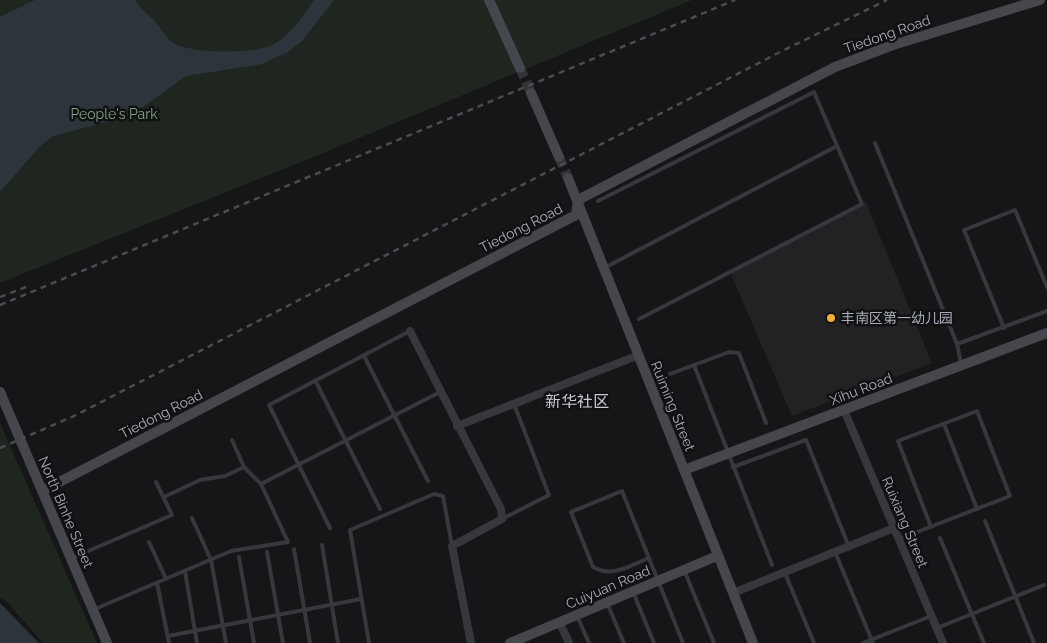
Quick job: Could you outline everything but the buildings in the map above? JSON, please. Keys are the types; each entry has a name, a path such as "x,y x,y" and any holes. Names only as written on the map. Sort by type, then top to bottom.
{"street":[{"path":"489,0 520,68"},
{"name":"Tiedong Road","path":"42,490 576,215 578,200 835,67 893,45 1040,0"},
{"path":"531,93 559,157"},
{"name":"Ruiming Street","path":"568,178 753,643"},
{"path":"410,331 501,510 502,519 452,546 471,643"},
{"name":"Xihu Road","path":"684,470 728,455 1047,333"},
{"path":"458,426 639,355"},
{"name":"North Binhe Street","path":"0,392 107,643"},
{"name":"Ruixiang Street","path":"844,410 943,643"},
{"path":"733,593 894,528"},
{"name":"Cuiyuan Road","path":"510,643 717,556"},
{"path":"560,623 569,643"}],"lane":[{"path":"598,201 814,92 862,204 639,319"},
{"path":"875,143 956,344 962,366"},
{"path":"604,268 837,146"},
{"path":"1004,328 964,230 1015,210 1047,287"},
{"path":"956,344 1047,311"},
{"path":"330,528 269,404 410,331"},
{"path":"670,374 729,352 739,353 766,423"},
{"path":"364,356 428,481"},
{"path":"694,365 772,565"},
{"path":"316,380 380,509"},
{"path":"261,484 440,392"},
{"path":"502,519 549,495 514,404"},
{"path":"899,539 932,527 977,508 1010,496 977,411 898,441 932,527"},
{"path":"944,424 977,508"},
{"path":"93,610 231,551 288,542 261,484 244,467 232,440"},
{"path":"733,468 806,440 849,547"},
{"path":"164,497 200,480 225,476 244,467"},
{"path":"72,558 172,515 156,482"},
{"path":"648,558 612,573 601,572 592,567 571,512 622,491 684,643"},
{"path":"368,643 350,530 434,494 443,496 452,546"},
{"path":"192,518 211,560 226,643"},
{"path":"985,521 1034,643"},
{"path":"940,538 984,643"},
{"path":"150,542 166,579"},
{"path":"322,545 338,643"},
{"path":"294,549 310,643"},
{"path":"267,552 282,643"},
{"path":"836,552 872,641"},
{"path":"239,557 254,643"},
{"path":"684,570 714,643"},
{"path":"184,571 197,643"},
{"path":"785,573 814,643"},
{"path":"157,583 169,643"},
{"path":"937,628 1044,585"},
{"path":"633,592 654,643"},
{"path":"168,636 361,599"},
{"path":"607,603 624,643"},
{"path":"577,616 589,643"},
{"path":"864,643 932,616"}],"shaded area":[{"path":"35,0 135,0 167,37 177,45 198,50 242,51 267,47 282,39 314,0 334,0 303,40 288,52 262,64 186,76 130,116 53,136 40,146 0,192 0,17"},
{"name":"丰南区第一幼儿园","path":"866,202 932,363 792,416 730,272"},
{"path":"0,603 39,643 0,643"}],"green space":[{"name":"People's Park","path":"0,0 692,0 299,163 0,283"},
{"path":"0,423 97,643 43,643 8,603 0,598"}],"tunnel":[{"path":"520,68 531,93"},
{"path":"559,157 568,178"}],"railway":[{"path":"0,305 735,0"},
{"path":"0,448 74,416 782,51 887,0"},
{"path":"0,297 26,287"}],"place":[{"name":"丰南区第一幼儿园","path":"831,318"}],"district":[{"name":"新华社区","path":"577,401"}]}
